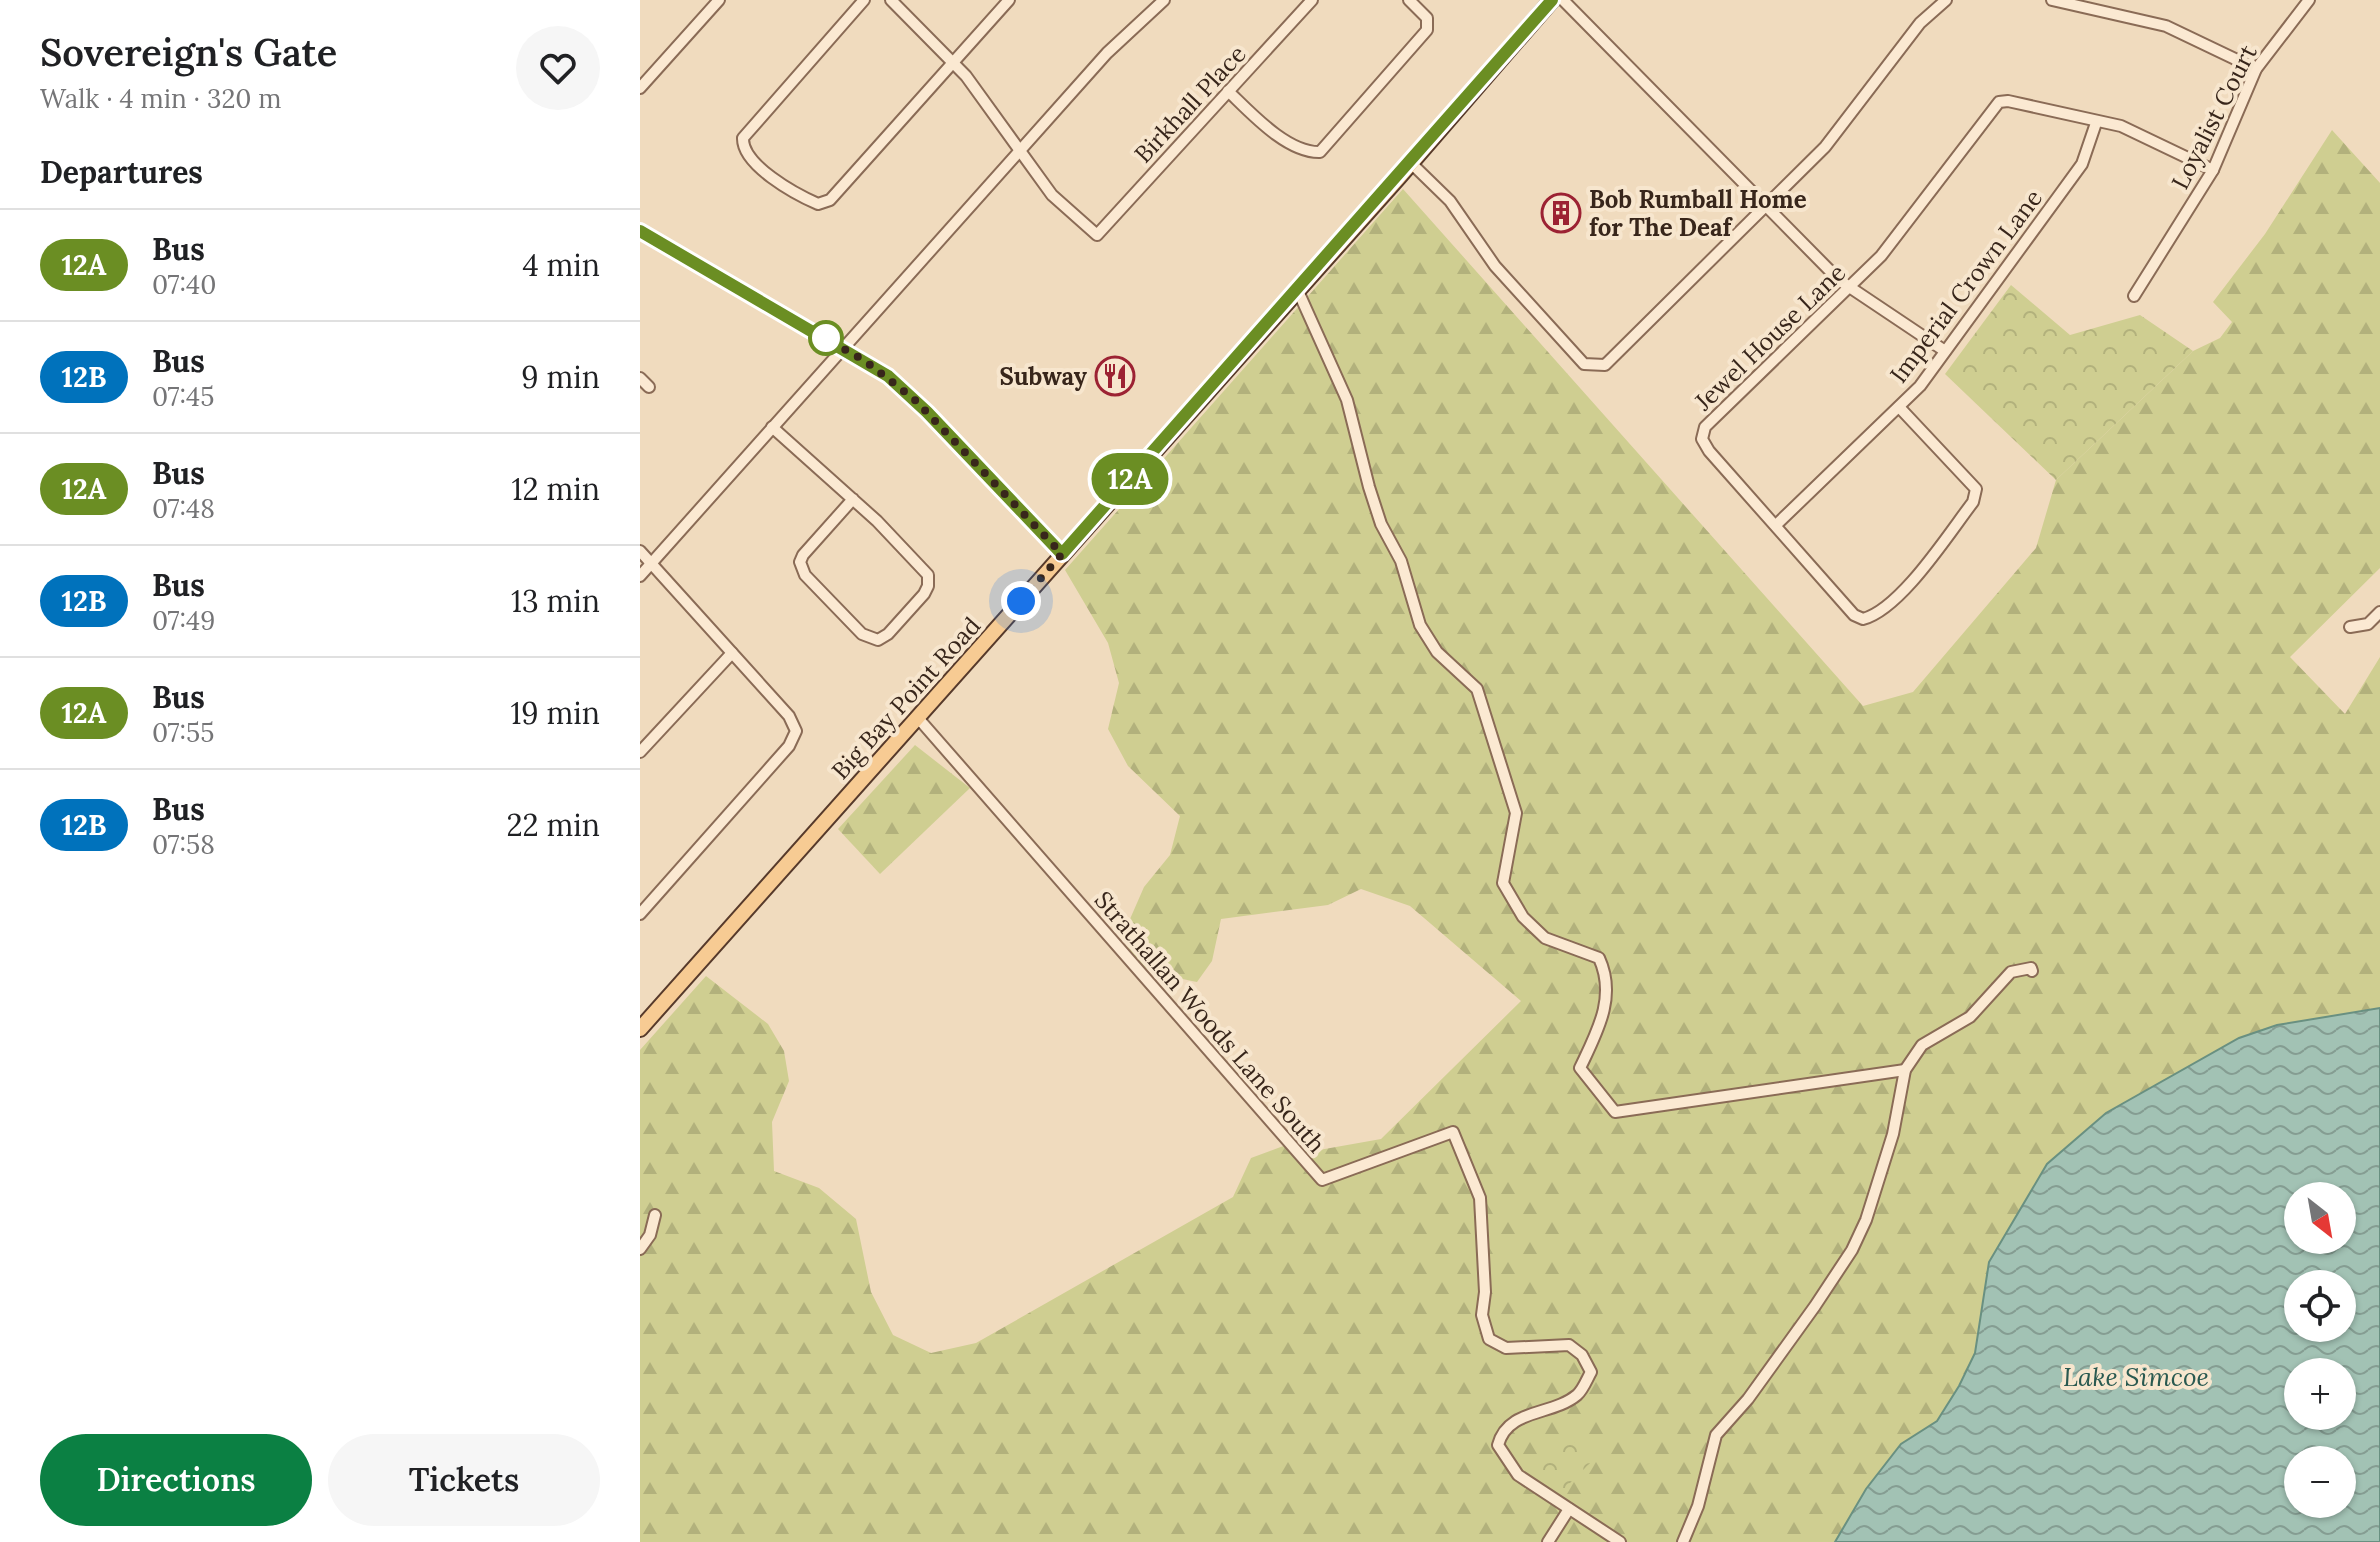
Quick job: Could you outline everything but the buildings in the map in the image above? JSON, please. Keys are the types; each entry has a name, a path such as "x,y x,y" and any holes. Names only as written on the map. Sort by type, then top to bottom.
{"main road":[{"name":"Big Bay Point Road","path":"640,1029 1298,291 1552,0"}],"street":[{"path":"640,88 719,0"},
{"path":"864,0 743,138 746,154 775,179 818,204 830,200 1009,0"},
{"path":"891,0 953,62 1020,151"},
{"name":"Birkhall Place","path":"1020,151 1052,195 1097,235 1312,0"},
{"path":"1228,91 1250,113 1304,152 1320,152 1427,29 1427,19 1409,0"},
{"path":"1563,0 1850,289 1945,351"},
{"path":"1411,163 1441,190 1495,266 1584,364 1597,367 1612,361 1825,147 1920,23 1946,0"},
{"path":"2052,0 2166,26 2256,69"},
{"name":"Loyalist Court","path":"2134,296 2213,170 2256,69 2309,0"},
{"path":"640,576 1107,53 1162,1"},
{"name":"Jewel House Lane","path":"1899,407 1976,489 1973,502 1893,599 1872,616 1863,619 1854,615 1709,451 1703,433 1705,427 1881,256 1999,102 2008,101 2096,123 2121,126 2213,170"},
{"name":"Imperial Crown Lane","path":"1776,525 1899,407 1945,351 2082,164 2096,123"},
{"path":"640,231 888,376 914,399 1062,554"},
{"path":"1298,291 1347,400 1381,524 1401,561 1420,625 1437,652 1477,689 1516,813 1503,883 1523,917 1545,938 1599,958 1609,980 1599,1027 1580,1068 1615,1112 1905,1070"},
{"path":"640,378 649,387"},
{"path":"772,427 853,499 921,566 929,578 924,594 878,640 862,634 805,575 801,566 803,555 853,499"},
{"path":"640,551 794,723 795,738 640,914"},
{"path":"2350,627 2368,624 2380,612"},
{"path":"640,752 732,653"},
{"name":"Strathallan Woods Lane South","path":"918,718 1322,1180 1453,1132 1480,1198 1485,1292 1482,1315 1489,1339 1506,1348 1569,1345 1582,1355 1591,1372 1578,1394 1512,1422 1501,1433 1498,1445 1518,1475 1620,1542"},
{"path":"1683,1542 1698,1506 1716,1435 1748,1399 1852,1250 1866,1220 1893,1134 1905,1070 1922,1045 1970,1017 2011,972 2031,968 2032,971"},
{"path":"640,1249 650,1235 655,1215"},
{"path":"1548,1542 1569,1509"}],"green space":[{"path":"2332,130 2380,183 2380,568 2290,657 2345,714 2380,657 2380,1008 2047,1164 1989,1262 1975,1354 1959,1386 1937,1421 1901,1444 1866,1489 1835,1542 640,1542 640,1050 706,976 768,1024 784,1051 789,1081 772,1122 774,1171 819,1188 856,1219 871,1292 893,1335 931,1353 976,1343 1233,1197 1251,1158 1286,1145 1319,1150 1381,1139 1521,1001 1410,906 1361,889 1328,905 1221,919 1212,961 1197,982 1160,974 1143,966 1129,949 1123,935 1144,887 1170,855 1180,816 1128,766 1108,729 1119,683 1108,643 1065,570 1403,189 1863,706 1913,692 2036,548 2056,480 2193,351 2220,338 2232,322 2213,302 2265,234"},
{"path":"2011,285 2070,335 2140,315 2193,351 2056,480 1945,374"},
{"path":"915,745 970,788 880,874 838,829"},
{"path":"1566,1434 1593,1460 1562,1491 1536,1465"}],"water":[{"name":"Lake Simcoe","path":"2380,1008 2380,1542 1835,1542 1866,1489 1901,1444 1937,1421 1959,1386 1975,1353 1989,1262 2047,1164 2106,1113 2239,1038 2277,1025"}],"bus line":[{"name":"12A","path":"640,231 888,376 998,484 1062,554 1399,177 1552,0"}],"place":[{"name":"Bob Rumball Home for The Deaf","path":"1561,213"},
{"name":"Subway","path":"1115,376"}],"route":[{"path":"826,338 823,337 888,376 914,399 1062,554 1021,601"}]}
